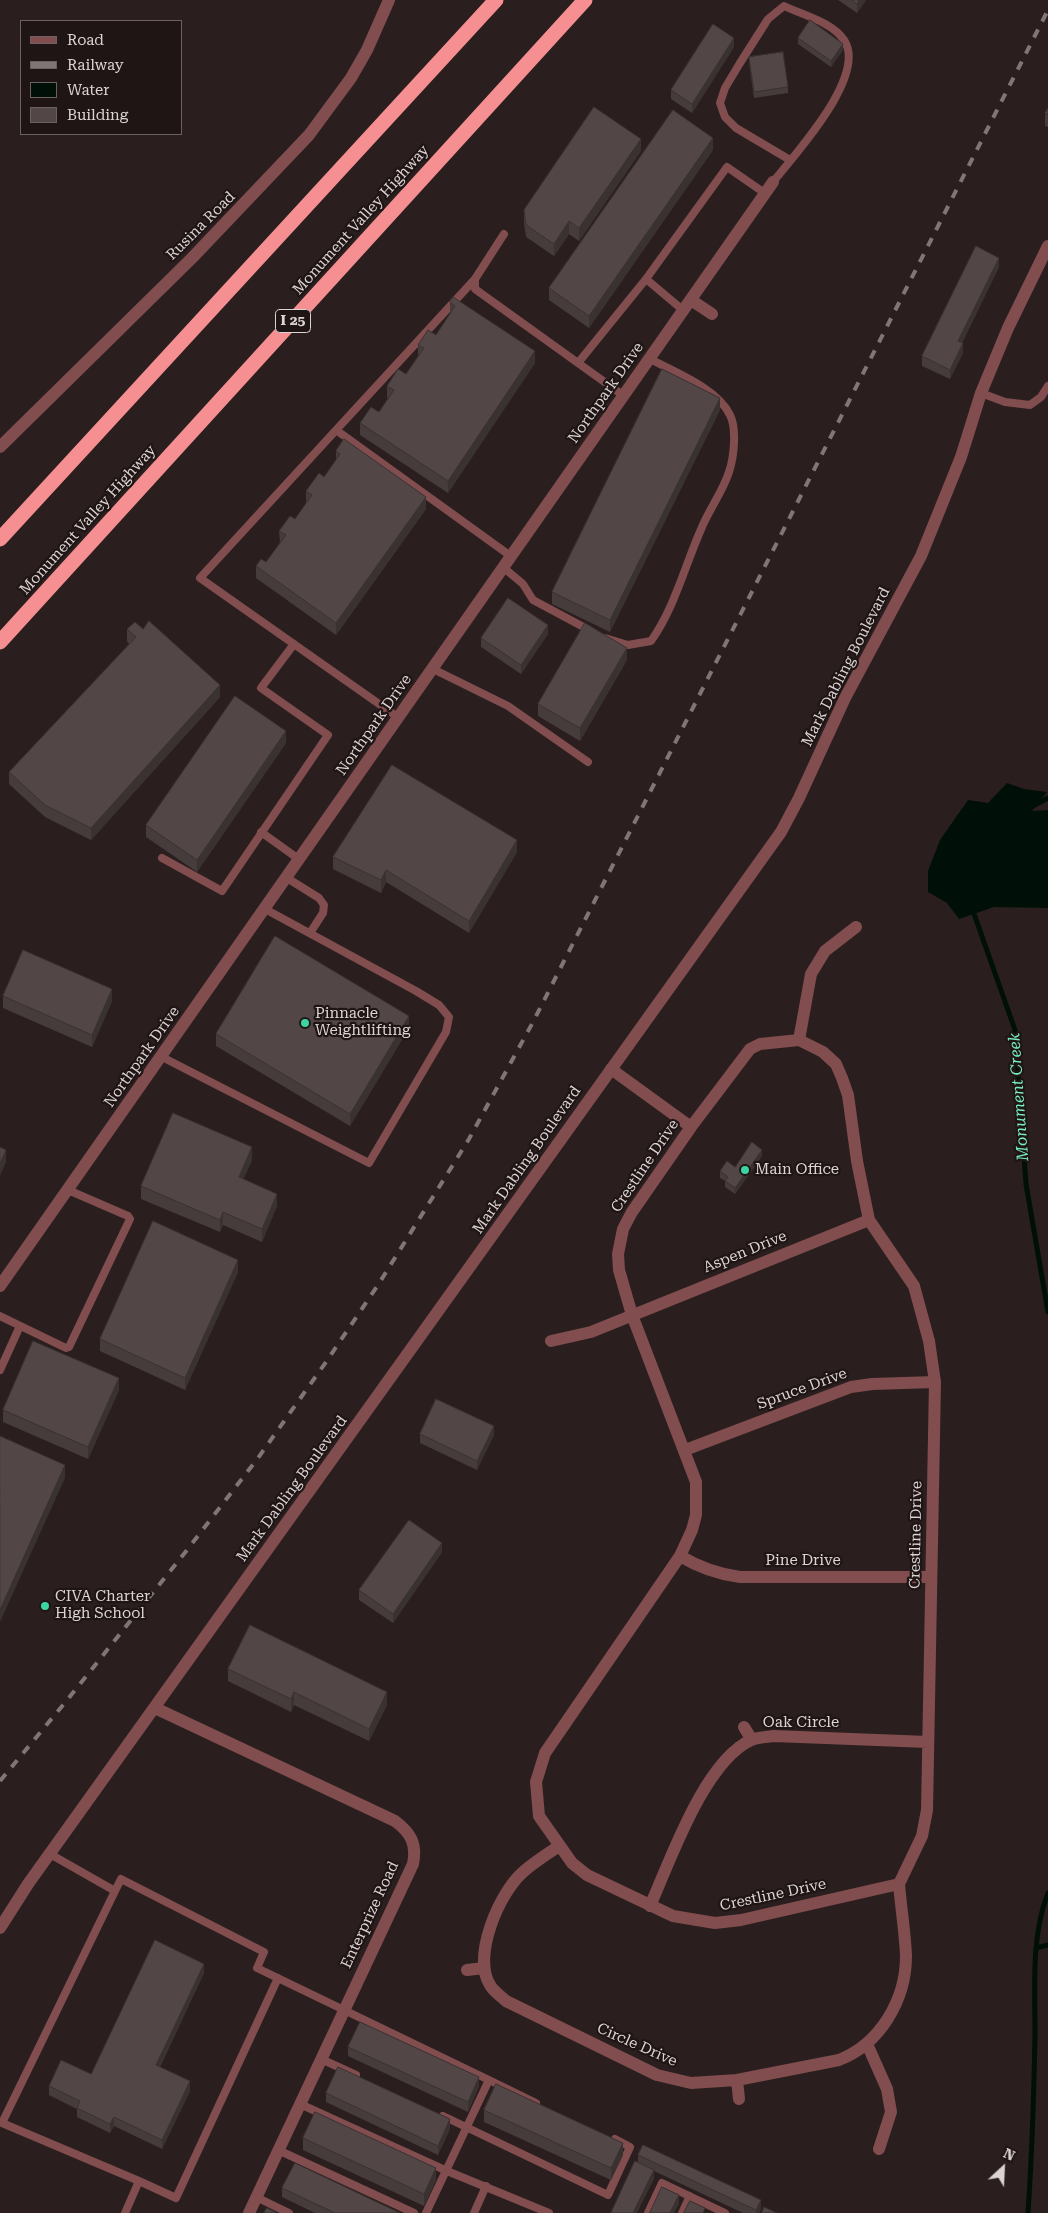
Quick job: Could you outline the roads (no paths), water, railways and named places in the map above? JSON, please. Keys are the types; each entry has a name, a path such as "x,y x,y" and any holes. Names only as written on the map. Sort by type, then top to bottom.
{"highway":[{"path":"0,539 496,0"},
{"name":"Monument Valley Highway","path":"0,642 585,0"}],"street":[{"name":"Rusina Road","path":"0,447 192,258 309,135 351,78 389,0"},
{"name":"Northpark Drive","path":"0,1286 288,878 773,182"},
{"name":"Mark Dabling Boulevard","path":"0,1928 50,1854 780,832 800,798 845,698 921,556 961,456 981,393 1008,328 1048,246"},
{"path":"688,305 712,314"},
{"path":"799,1040 811,974 825,950 856,927"},
{"name":"Crestline Drive","path":"799,1040 823,1052 836,1064 842,1078 848,1094 857,1161 869,1220 914,1286 928,1341 935,1382 927,1810 922,1836 899,1884 741,1920 715,1923 673,1916 587,1875 572,1863 540,1816 536,1782 539,1768 546,1753 680,1556 692,1530 698,1498 696,1482 685,1450 632,1315 619,1270 618,1254 623,1229 632,1212 691,1127 750,1050 760,1044 799,1040"},
{"path":"611,1069 691,1127"},
{"name":"Aspen Drive","path":"551,1341 591,1332 869,1220"},
{"name":"Spruce Drive","path":"685,1450 850,1387 872,1384 935,1382"},
{"name":"Pine Drive","path":"680,1556 699,1567 718,1574 740,1577 932,1577"},
{"name":"Enterprize Road","path":"155,1708 396,1821 407,1829 413,1840 415,1852 413,1864 249,2213"},
{"path":"744,1727 752,1740"},
{"name":"Oak Circle","path":"650,1906 706,1784 734,1752 752,1740 774,1736 928,1742"},
{"path":"468,1970 484,1968 484,1954 488,1936 500,1902 511,1885 522,1873 559,1846"},
{"name":"Circle Drive","path":"484,1968 490,1986 506,2001 657,2075 691,2083 737,2080 839,2060 855,2054 883,2026 894,2007 903,1982 906,1957 899,1884"},
{"path":"867,2044 888,2089 891,2112 879,2149"},
{"path":"737,2080 739,2099"}],"lane":[{"path":"773,182 790,160 833,104 845,80 847,54 844,41 829,27 784,6 768,20 724,88 720,103 725,117 736,128 790,160"},
{"path":"578,363 646,279 727,167 766,194"},
{"path":"399,718 200,578 475,279 504,234"},
{"path":"475,279 475,289 624,396"},
{"path":"646,279 688,305"},
{"path":"504,568 523,584 533,600 569,621 605,638 628,644 651,641 664,622 702,527 729,471 733,436 731,417 722,402 690,380 650,359"},
{"path":"981,393 1005,402 1030,405 1041,397 1048,386"},
{"path":"336,430 512,556"},
{"path":"162,858 222,891 328,735 261,688 294,644"},
{"path":"433,669 508,706 588,762"},
{"path":"262,832 300,860"},
{"path":"288,878 319,898 324,905 323,913 310,933"},
{"path":"162,1057 369,1163 446,1032 449,1017 439,1005 416,991 265,909"},
{"path":"0,1316 66,1348 69,1347 130,1219 128,1216 68,1190"},
{"path":"0,1370 20,1326"},
{"path":"50,1854 115,1891"},
{"path":"278,1978 176,2198 2,2123 121,1880 264,1952 256,1968 278,1978 345,2009 542,2105"},
{"path":"321,2059 365,2080"},
{"path":"426,2213 489,2080"},
{"path":"300,2104 447,2170 549,2213"},
{"path":"433,2112 608,2195 630,2147 604,2134"},
{"path":"278,2150 414,2213"},
{"path":"125,2213 139,2182"},
{"path":"648,2213 662,2183 720,2212"},
{"path":"474,2213 486,2186"},
{"path":"682,2213 690,2196"},
{"path":"256,2198 289,2213"}],"water":[{"path":"1007,783 1024,789 1047,792 1032,811 1048,810 1048,908 994,907 959,919 947,903 928,892 928,871 940,840 968,800 988,803"}],"waterway":[{"name":"Monument Creek","path":"1033,806 1048,798"},
{"name":"Monument Creek","path":"972,908 1015,1030 1026,1184 1048,1312"},
{"name":"Monument Creek","path":"1028,2213 1032,2146 1036,1944 1048,1893"},
{"path":"1036,1948 1048,1945"}],"railway":[{"path":"0,1781 68,1699 258,1458 378,1285 469,1139 533,1022 1048,10"}],"place":[{"name":"Pinnacle Weightlifting","path":"305,1023"},
{"name":"Main Office","path":"745,1170"},
{"name":"CIVA Charter High School","path":"45,1606"}]}
